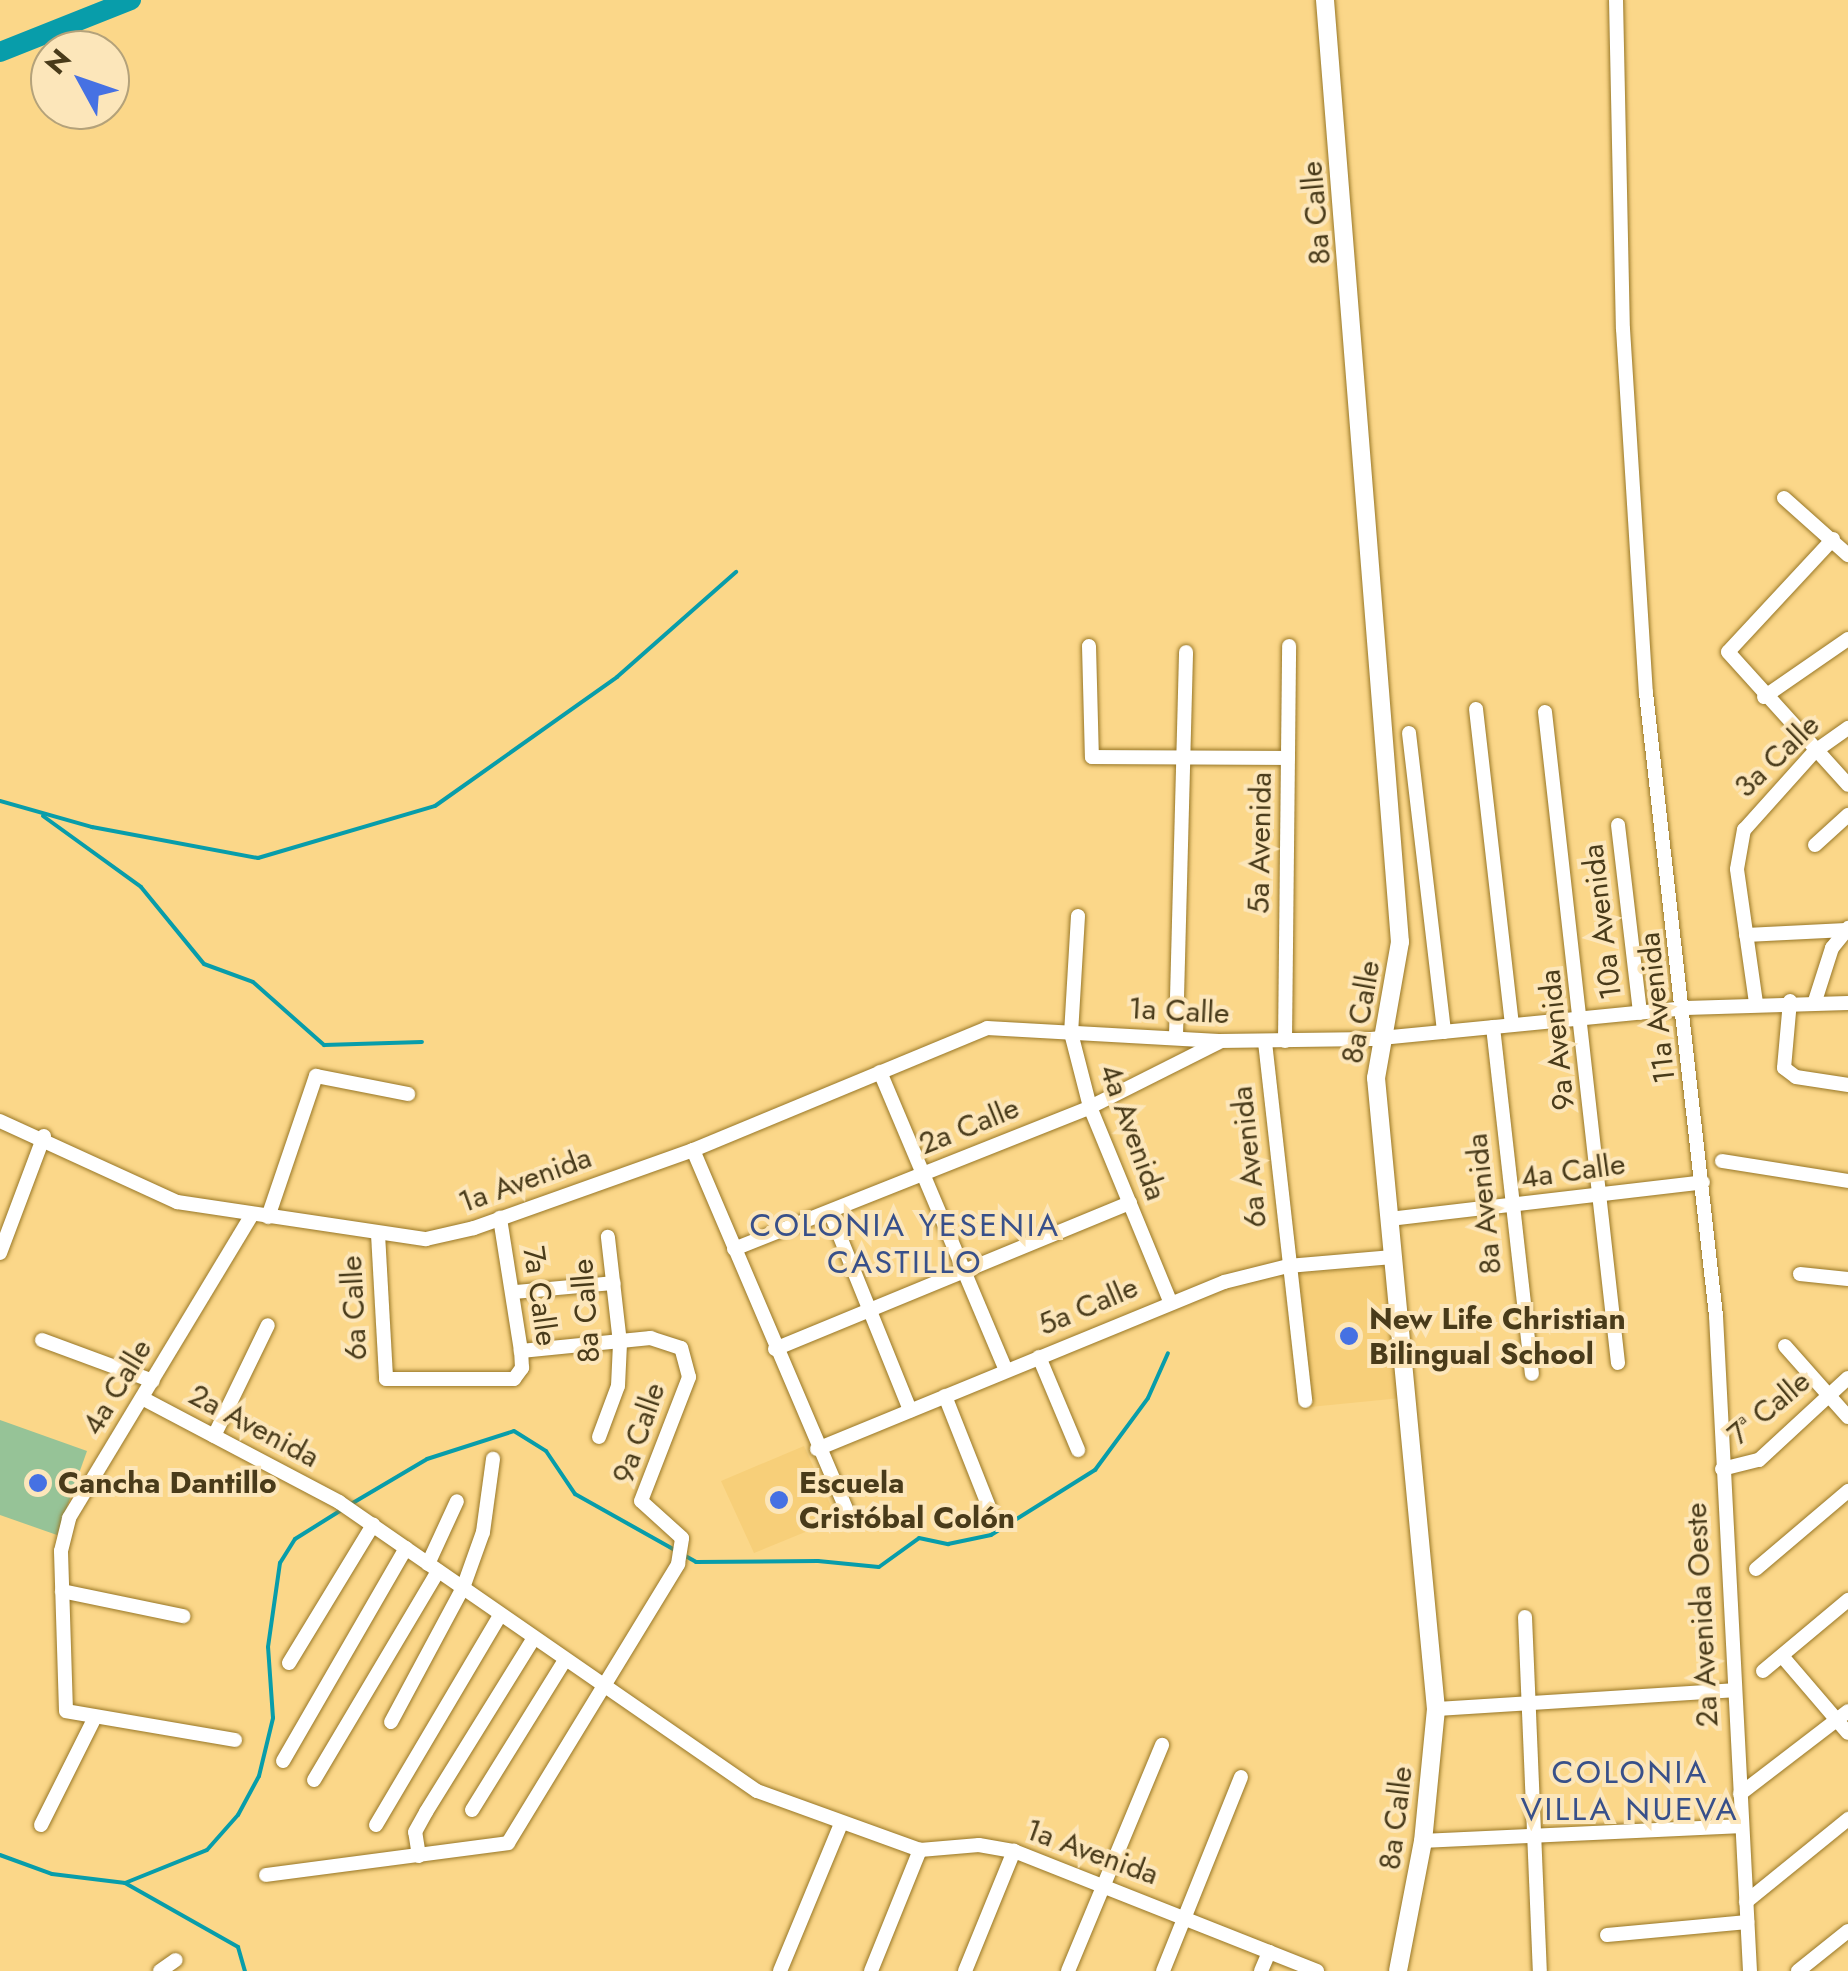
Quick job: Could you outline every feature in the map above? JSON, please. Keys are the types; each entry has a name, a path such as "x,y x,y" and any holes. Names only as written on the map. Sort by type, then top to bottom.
{"street":[{"name":"8a Calle","path":"1326,0 1394,808 1399,968 1376,1079 1436,1709 1423,1841 1398,1971"},
{"name":"11a Avenida","path":"1616,0 1623,329 1646,693 1686,1008 1716,1316"},
{"path":"1784,498 1848,554"},
{"path":"1833,539 1729,645 1730,659 1848,785"},
{"path":"1764,697 1848,639"},
{"path":"1089,646 1092,757 1288,758"},
{"name":"5a Avenida","path":"1285,1041 1290,646"},
{"path":"1176,1036 1180,757 1186,652"},
{"path":"1476,709 1512,1025"},
{"name":"9a Avenida","path":"1545,712 1584,1019 1618,1363"},
{"name":"3a Calle","path":"1756,1003 1737,869 1744,830 1814,752 1848,728"},
{"path":"1409,732 1444,1032"},
{"path":"1816,845 1848,816"},
{"name":"10a Avenida","path":"1618,824 1640,1013"},
{"name":"4a Avenida","path":"1078,916 1071,1034 1090,1107 1170,1301"},
{"path":"1746,935 1847,928"},
{"path":"1815,1001 1832,948 1847,928"},
{"path":"1686,1008 1790,1001 1848,1002"},
{"path":"1790,1001 1782,1059 1787,1072 1848,1085"},
{"name":"1a Calle","path":"693,1150 988,1028 1265,1042 1384,1037 1686,1008"},
{"name":"8a Avenida","path":"1493,1027 1510,1208 1532,1374"},
{"name":"2a Calle","path":"734,1249 1090,1107 1219,1042"},
{"name":"6a Avenida","path":"1265,1042 1288,1266"},
{"path":"880,1072 1006,1370"},
{"name":"4a Calle","path":"93,1720 71,1714 62,1705 64,1529 142,1398 260,1216 316,1076 408,1094"},
{"name":"1a Avenida","path":"0,1121 44,1136 157,1195 378,1234 444,1237 693,1150"},
{"path":"0,1253 44,1136"},
{"path":"693,1150 816,1449 848,1513"},
{"path":"1722,1161 1848,1181"},
{"name":"4a Calle","path":"1390,1219 1510,1208 1703,1182"},
{"path":"775,1349 1130,1203"},
{"path":"830,1212 910,1410"},
{"name":"7a Calle","path":"500,1218 515,1292 521,1351 522,1368 514,1379"},
{"name":"6a Calle","path":"378,1234 386,1379 514,1379"},
{"name":"8a Calle","path":"600,1437 618,1386 620,1343 608,1236"},
{"name":"5a Calle","path":"816,1449 1170,1301 1288,1266 1393,1256"},
{"path":"1288,1266 1305,1401"},
{"path":"1800,1274 1848,1279"},
{"path":"515,1292 614,1282"},
{"name":"2a Avenida Oeste","path":"1716,1316 1750,1971"},
{"path":"214,1436 268,1325"},
{"name":"9a Calle","path":"601,1686 684,1549 682,1538 641,1501 689,1377 680,1348 665,1339 620,1343"},
{"name":"2a Avenida","path":"42,1340 153,1381"},
{"path":"521,1351 620,1343"},
{"path":"1785,1346 1848,1417"},
{"path":"1038,1357 1078,1450"},
{"name":"7ª Calle","path":"1722,1469 1759,1460 1848,1378"},
{"path":"945,1396 989,1506"},
{"name":"2a Avenida","path":"142,1398 339,1502 601,1686"},
{"path":"391,1722 463,1588 483,1532 494,1459"},
{"path":"1756,1568 1848,1491"},
{"path":"314,1780 433,1567 457,1501"},
{"path":"289,1663 373,1525"},
{"path":"283,1761 406,1548"},
{"path":"62,1591 183,1616"},
{"path":"1763,1671 1848,1600"},
{"path":"376,1825 500,1615"},
{"path":"1524,1617 1540,1971"},
{"path":"419,1856 415,1832 534,1638"},
{"path":"1782,1656 1842,1716 1848,1733"},
{"path":"472,1810 565,1660"},
{"path":"266,1875 508,1843 601,1686"},
{"name":"1a Avenida","path":"601,1686 733,1777 840,1826 920,1850 979,1845 1014,1851 1317,1971"},
{"path":"1436,1709 1734,1690"},
{"path":"1740,1794 1842,1716"},
{"path":"40,1825 93,1720 235,1740"},
{"path":"1068,1971 1162,1744"},
{"path":"1162,1971 1241,1777"},
{"path":"1746,1902 1848,1819"},
{"path":"780,1971 840,1826"},
{"path":"1423,1841 1742,1826"},
{"path":"871,1971 920,1850"},
{"path":"966,1971 1014,1851"},
{"path":"1607,1935 1747,1922"},
{"path":"1798,1971 1848,1931"},
{"path":"1261,1971 1269,1952"},
{"path":"160,1971 176,1960"}],"shaded area":[{"name":"New Life Christian Bilingual School","path":"1390,1266 1401,1398 1310,1407 1296,1274"},
{"name":"Escuela Cristóbal Colón","path":"804,1446 837,1519 754,1553 721,1481"}],"green space":[{"name":"Cancha Dantillo","path":"0,1420 87,1451 57,1535 0,1515"}],"waterway":[{"path":"0,52 131,0"},
{"path":"0,801 92,827 258,858 435,806 617,677 736,572"},
{"path":"43,816 141,887 204,964 253,982 324,1045 422,1042"},
{"path":"351,1504 427,1459 514,1431 546,1451 575,1494 696,1562 818,1561 879,1567 919,1538 948,1544 991,1535 1095,1470 1148,1398 1168,1353"},
{"path":"0,1855 52,1874 125,1883 207,1850 238,1815 259,1776 273,1718 268,1647 280,1563 295,1539 343,1509"},
{"path":"125,1883 238,1947 245,1971"}],"place":[{"name":"New Life Christian Bilingual School","path":"1349,1336"},
{"name":"Cancha Dantillo","path":"38,1483"},
{"name":"Escuela Cristóbal Colón","path":"779,1500"}],"district":[{"name":"COLONIA YESENIA CASTILLO","path":"905,1244"},
{"name":"COLONIA VILLA NUEVA","path":"1630,1792"}]}
